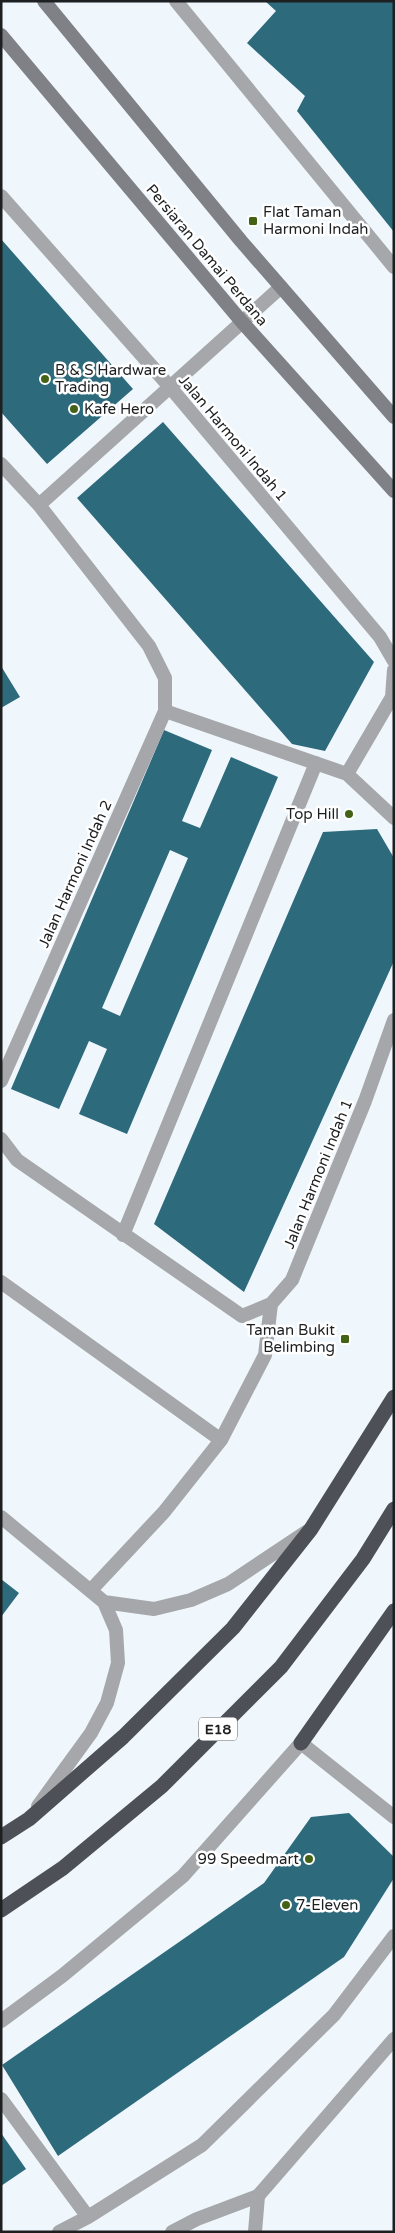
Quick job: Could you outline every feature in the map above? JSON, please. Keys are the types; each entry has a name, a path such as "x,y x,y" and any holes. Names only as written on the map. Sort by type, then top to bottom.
{"highway":[{"path":"1,1837 29,1819 123,1737 233,1628 311,1529 394,1397"},
{"name":"E18","path":"1,1910 63,1868 162,1786 281,1667 363,1559 394,1509"},
{"path":"301,1743 394,1611"}],"main road":[{"path":"44,1 281,287 394,417"},
{"name":"Persiaran Damai Perdana","path":"1,35 242,322 394,491"}],"street":[{"path":"176,1 394,267"},
{"name":"Jalan Harmoni Indah 1","path":"1,196 170,387 380,637 394,661"},
{"path":"1,464 39,505 281,287"},
{"name":"Jalan Harmoni Indah 2","path":"1,1081 165,711 165,678 149,646 39,505"},
{"path":"347,774 392,697 394,670"},
{"path":"165,711 347,774 394,818"},
{"path":"1,1138 17,1160 123,1235 316,763"},
{"name":"Jalan Harmoni Indah 1","path":"123,1235 242,1316 271,1304 292,1280 365,1101 394,1020"},
{"path":"1,1282 222,1440"},
{"path":"90,1590 164,1512 222,1440 265,1355 271,1304"},
{"path":"1,1517 104,1602 116,1630 118,1664 107,1702 91,1733 29,1819"},
{"path":"104,1602 154,1609 191,1600 228,1584 311,1529"},
{"path":"1,2021 62,1976 183,1876 301,1743 394,1817"},
{"path":"59,2232 88,2217 202,2145 334,2015 394,1936"},
{"path":"172,2232 197,2219 258,2196 394,2039"},
{"path":"1,2099 88,2217"},
{"path":"255,2232 258,2196"}],"building":[{"path":"265,1 394,1 394,232 297,111 305,96 247,43 276,11"},
{"path":"1,239 133,389 47,464 1,412"},
{"path":"163,422 374,662 325,751 292,744 77,498"},
{"path":"1,666 20,697 1,708"},
{"path":"164,730 212,750 182,821 200,828 231,757 278,777 127,1134 79,1114 107,1049 89,1041 59,1109 11,1089","holes":["170,850 188,858 120,1016 102,1008"]},
{"path":"377,829 394,858 394,961 244,1292 154,1224 323,832"},
{"path":"1,1579 19,1593 1,1617"},
{"path":"349,1813 394,1857 394,1878 344,1957 58,2156 2,2065 264,1883 311,1817"},
{"path":"1,2133 26,2169 1,2186"}],"place":[{"name":"Flat Taman Harmoni Indah","path":"253,221"},
{"name":"B & S Hardware Trading","path":"45,379"},
{"name":"Kafe Hero","path":"74,409"},
{"name":"Top Hill","path":"349,814"},
{"name":"Taman Bukit Belimbing","path":"345,1339"},
{"name":"99 Speedmart","path":"309,1859"},
{"name":"7-Eleven","path":"286,1905"}]}
